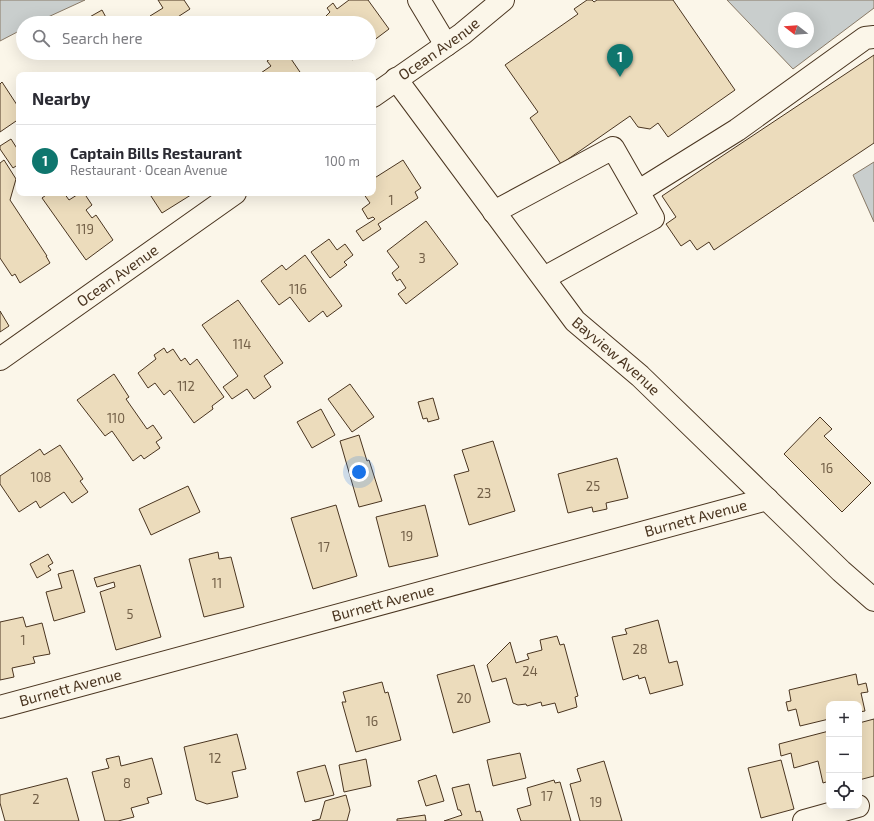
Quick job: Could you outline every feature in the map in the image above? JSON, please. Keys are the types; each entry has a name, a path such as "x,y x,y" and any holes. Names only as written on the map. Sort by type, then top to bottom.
{"street":[{"path":"419,0 446,45"},
{"name":"Ocean Avenue","path":"376,94 446,45 504,0"},
{"path":"639,191 737,130 865,38 874,37"},
{"name":"Bayview Avenue","path":"396,79 575,322 640,376 841,571 874,600"},
{"path":"494,212 613,148 639,191 653,218 544,278"},
{"name":"Ocean Avenue","path":"0,359 231,196"},
{"name":"Burnett Avenue","path":"0,707 767,499"},
{"path":"862,805 874,802"},
{"path":"804,821 848,809"}],"shaded area":[{"path":"0,0 85,0 50,16 16,16 16,33 0,41"},
{"path":"727,0 874,0 874,8 793,69"},
{"path":"874,162 874,222 853,175"}],"building":[{"path":"158,0 184,0 190,9 179,16 150,16 163,8"},
{"path":"349,0 368,0 389,29 376,39 376,16 326,16 330,12 327,8 333,3 337,9"},
{"path":"587,0 592,0 594,2 597,0 673,0 735,90 668,137 658,123 650,129 638,127 630,116 561,164 530,118 538,112 505,65 578,14 574,9"},
{"path":"102,10 105,16 91,16"},
{"path":"874,55 874,143 714,250 709,242 697,250 690,240 681,246 666,224 676,217 662,196"},
{"path":"292,60 300,72 262,72 271,66 267,61"},
{"path":"2,82 16,103 16,121 0,132 0,84"},
{"path":"11,139 16,147 16,166 13,168 0,149 0,146"},
{"path":"4,160 16,179 10,200 47,256 50,263 20,283 15,274 12,276 0,258 0,163"},
{"path":"403,160 421,188 415,192 418,198 378,224 381,229 363,241 356,231 375,219 373,217 368,219 362,209 370,203 365,196 376,196 376,177"},
{"path":"45,196 66,196 69,200 75,196 86,196 92,205 86,210 92,218 96,215 113,240 86,260 42,198"},
{"path":"151,196 189,196 162,213"},
{"path":"426,221 458,264 406,304 398,294 406,288 400,279 397,281 392,273 399,267 387,251"},
{"path":"329,239 337,250 345,244 353,255 344,262 347,265 330,278 311,252"},
{"path":"305,255 342,306 327,317 323,311 309,322 290,297 279,305 261,281 282,265 286,270"},
{"path":"238,300 283,363 264,376 271,387 254,399 247,389 232,399 223,387 238,376 202,325"},
{"path":"0,311 9,326 0,332"},
{"path":"164,348 167,353 173,349 181,361 185,358 190,365 197,359 224,397 212,406 213,409 194,423 170,390 164,395 155,383 148,388 138,373 156,359 154,355"},
{"path":"114,374 129,397 126,399 147,429 153,425 162,438 156,442 160,448 144,459 141,455 133,461 112,431 105,436 77,400"},
{"path":"350,384 374,417 352,432 328,399"},
{"path":"433,398 439,419 428,422 427,418 423,419 418,402"},
{"path":"321,409 335,435 312,448 297,422"},
{"path":"820,417 832,429 824,436 871,483 842,512 784,454"},
{"path":"359,435 367,461 369,460 382,501 359,507 340,441"},
{"path":"493,441 515,511 469,525 454,475 469,471 462,450"},
{"path":"60,445 83,479 80,481 88,492 72,503 64,492 40,508 36,501 19,512 0,484 0,476 40,449 44,455"},
{"path":"617,458 628,498 606,503 607,509 593,512 592,507 568,513 558,474"},
{"path":"188,486 200,512 151,535 139,509"},
{"path":"336,505 357,576 313,589 291,518"},
{"path":"425,505 438,556 389,567 376,517"},
{"path":"218,552 219,559 231,557 244,607 204,617 189,559"},
{"path":"48,554 53,563 48,566 51,570 37,578 30,564"},
{"path":"140,565 161,637 116,650 100,592 115,587 114,582 97,587 94,578"},
{"path":"73,570 85,612 54,621 46,592 62,588 58,574"},
{"path":"23,617 26,627 42,623 50,654 33,657 35,663 12,668 14,677 0,680 0,622"},
{"path":"658,620 669,663 677,661 683,685 650,694 645,677 639,679 638,675 623,680 612,637 627,634 625,629"},
{"path":"557,636 560,645 564,644 578,696 575,697 577,707 558,713 555,703 542,706 541,702 527,706 526,704 518,705 513,703 506,678 492,682 487,665 510,642 516,663 529,659 527,654 542,650 540,640"},
{"path":"474,665 490,722 453,733 437,675"},
{"path":"856,674 858,685 866,683 868,692 861,693 865,711 862,712 862,701 826,701 826,720 800,726 796,709 788,711 786,702 791,701 789,690"},
{"path":"382,682 385,693 388,692 401,740 356,752 342,702 346,702 343,692"},
{"path":"874,719 874,776 862,779 862,737 862,722"},
{"path":"826,732 826,782 823,783 818,761 794,768 791,753 781,756 779,744"},
{"path":"237,734 246,769 232,772 238,797 207,804 196,800 184,747"},
{"path":"520,753 526,778 493,786 487,760"},
{"path":"119,756 121,766 152,758 162,794 147,798 149,803 131,808 134,817 118,821 105,821 92,772 109,768 106,759"},
{"path":"366,759 371,786 344,792 339,765"},
{"path":"781,760 794,809 761,818 748,768"},
{"path":"604,761 622,821 580,821 570,784 581,781 577,769"},
{"path":"325,765 334,795 305,802 297,772"},
{"path":"436,775 444,801 426,806 418,781"},
{"path":"67,778 79,821 5,821 0,803 0,795"},
{"path":"554,780 555,783 560,782 571,821 521,821 517,809 531,805 527,788"},
{"path":"469,784 476,812 480,811 483,821 444,821 462,815 460,810 458,810 452,788"},
{"path":"346,795 350,810 347,821 312,821 320,819 325,801"},
{"path":"425,815 426,821 397,821 397,819"}],"place":[{"name":"Captain Bills Restaurant","path":"620,77"}]}
